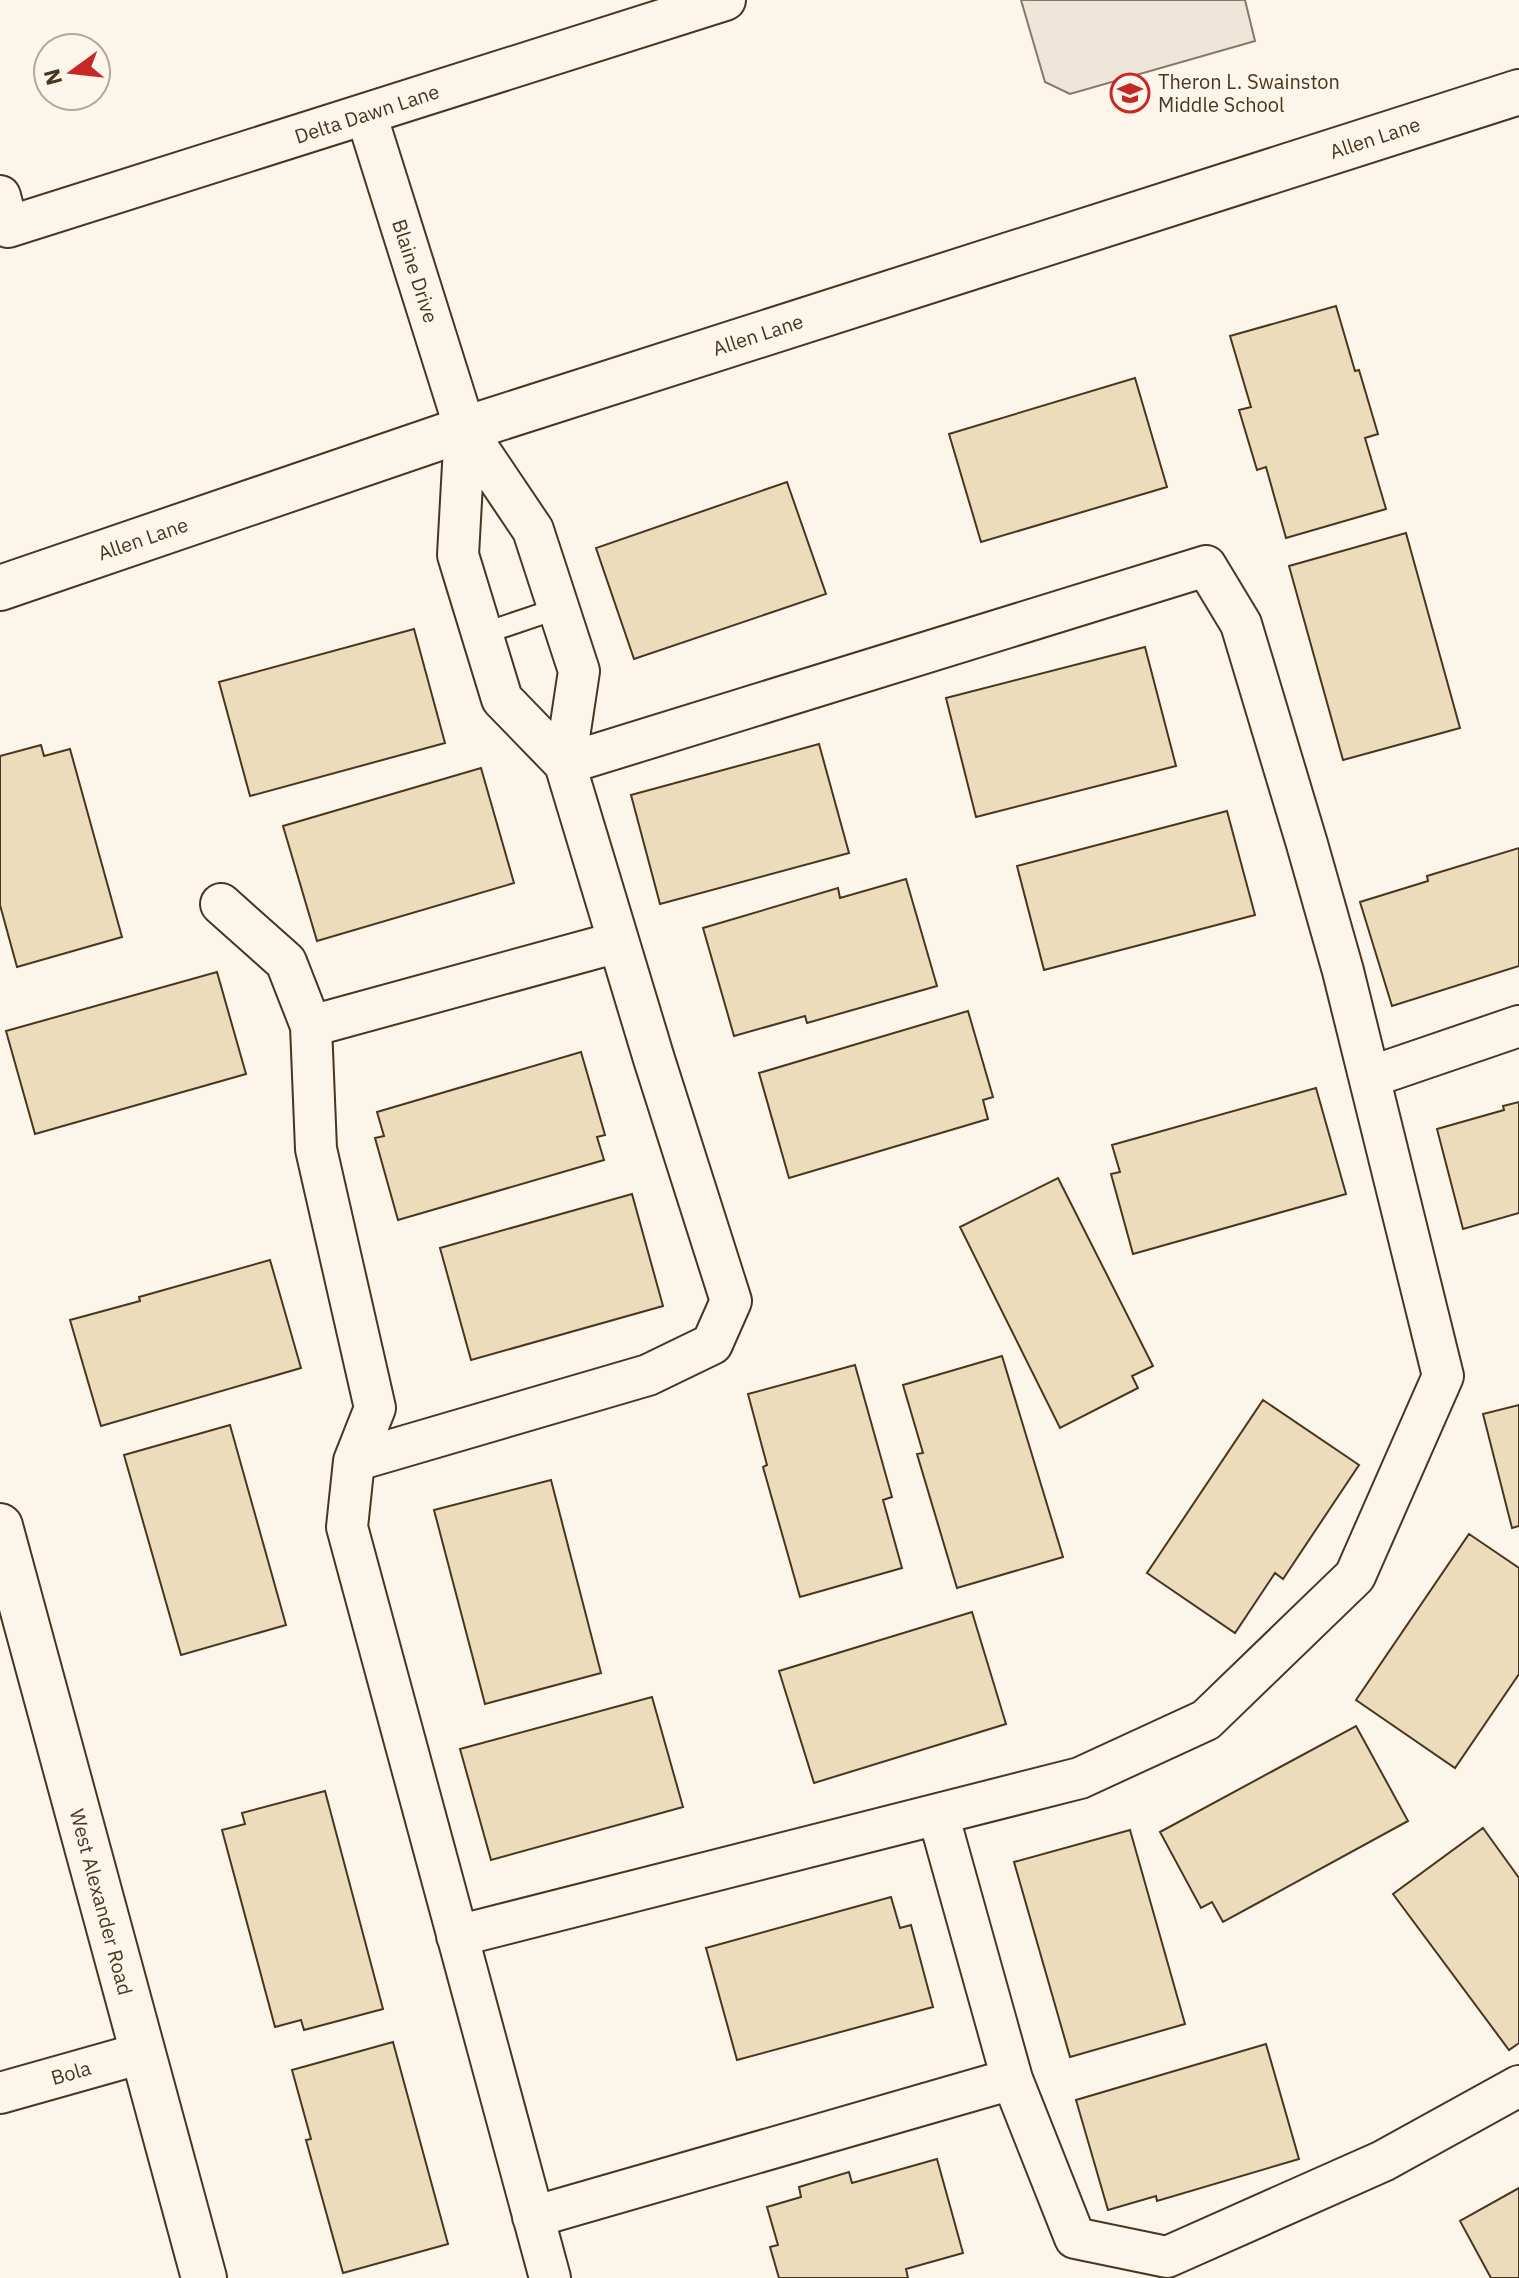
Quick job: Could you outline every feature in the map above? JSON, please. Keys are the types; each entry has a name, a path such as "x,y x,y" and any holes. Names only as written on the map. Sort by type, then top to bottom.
{"main road":[{"name":"Allen Lane","path":"0,588 465,429 1519,92"},
{"name":"West Alexander Road","path":"0,1526 9,1592 204,2278"}],"street":[{"name":"Delta Dawn Lane","path":"4,211 366,114 725,0"},
{"name":"Blaine Drive","path":"366,114 465,429"},
{"path":"354,1461 648,1375 712,1344 731,1301 565,764 579,671 533,530 465,429"},
{"path":"465,429 458,555 502,699 565,764"},
{"path":"457,1936 1080,1778 1206,1720 1355,1576 1443,1376 1343,971 1241,624 1206,566 565,764"},
{"path":"221,904 286,962 311,1026 316,1149 375,1408 354,1461 347,1527 550,2278"},
{"path":"311,1026 618,942"},
{"path":"1370,1077 1519,1026"},
{"path":"938,1814 1012,2079 1075,2238 1167,2257 1383,2161 1519,2086"},
{"name":"Bola","path":"0,2093 142,2053"},
{"path":"533,2217 1012,2079"}],"lane":[{"path":"482,634 559,608"}],"shaded area":[{"path":"1021,0 1245,0 1255,41 1070,94 1045,82"}],"building":[{"path":"1336,306 1378,434 1365,438 1386,509 1286,538 1266,467 1257,470 1239,410 1251,407 1230,336"},
{"path":"1135,378 1167,487 981,542 949,434"},
{"path":"787,482 826,594 634,659 596,548"},
{"path":"1406,533 1460,728 1343,760 1289,566"},
{"path":"414,629 445,743 250,796 219,682"},
{"path":"1145,647 1176,766 976,817 946,698"},
{"path":"819,744 849,853 660,904 631,795"},
{"path":"41,745 44,756 70,749 122,937 17,967 0,905 0,756"},
{"path":"481,768 514,883 317,941 283,826"},
{"path":"1227,811 1255,915 1044,970 1017,866"},
{"path":"1519,848 1519,966 1392,1006 1360,902 1428,881 1427,876"},
{"path":"906,879 937,986 807,1023 805,1016 734,1036 703,928 838,888 840,898"},
{"path":"217,972 246,1074 35,1134 6,1031"},
{"path":"968,1011 993,1097 983,1100 988,1119 789,1178 759,1073"},
{"path":"581,1052 605,1135 597,1137 604,1160 398,1220 375,1138 384,1136 377,1112"},
{"path":"1316,1088 1346,1194 1133,1254 1111,1174 1120,1172 1112,1145"},
{"path":"1519,1102 1519,1213 1463,1229 1437,1129 1504,1110 1503,1106"},
{"path":"1058,1178 1153,1366 1132,1376 1138,1388 1060,1428 960,1227"},
{"path":"632,1194 663,1306 471,1360 440,1248"},
{"path":"270,1260 301,1368 101,1426 70,1320"},
{"path":"1002,1356 1063,1557 957,1588 917,1454 923,1453 903,1385"},
{"path":"855,1365 892,1497 883,1500 902,1568 800,1597 763,1467 767,1465 748,1394"},
{"path":"1263,1400 1359,1465 1283,1579 1275,1573 1235,1633 1147,1573"},
{"path":"1519,1405 1519,1526 1512,1528 1483,1414"},
{"path":"230,1425 286,1625 181,1655 124,1455"},
{"path":"551,1480 601,1673 485,1704 434,1510"},
{"path":"1469,1534 1519,1568 1519,1674 1455,1768 1356,1700"},
{"path":"972,1612 1006,1724 814,1783 779,1671"},
{"path":"652,1697 683,1807 491,1860 460,1749"},
{"path":"1356,1726 1408,1821 1223,1922 1212,1902 1201,1908 1160,1832"},
{"path":"325,1791 383,2009 304,2030 301,2020 275,2027 222,1830 245,1824 242,1813"},
{"path":"1483,1828 1519,1878 1519,2043 1509,2050 1393,1894"},
{"path":"1130,1830 1185,2024 1070,2057 1014,1862"},
{"path":"891,1897 900,1928 911,1925 933,2007 737,2060 706,1948"},
{"path":"393,2042 448,2244 343,2273 306,2140 311,2139 292,2070"},
{"path":"1266,2044 1299,2159 1157,2201 1156,2196 1108,2210 1076,2100"},
{"path":"937,2159 963,2253 906,2269 908,2278 779,2278 770,2247 778,2245 767,2207 801,2197 799,2187 849,2172 852,2183"},
{"path":"1519,2188 1519,2278 1491,2278 1460,2221"}],"place":[{"name":"Theron L. Swainston Middle School","path":"1130,93"}]}
